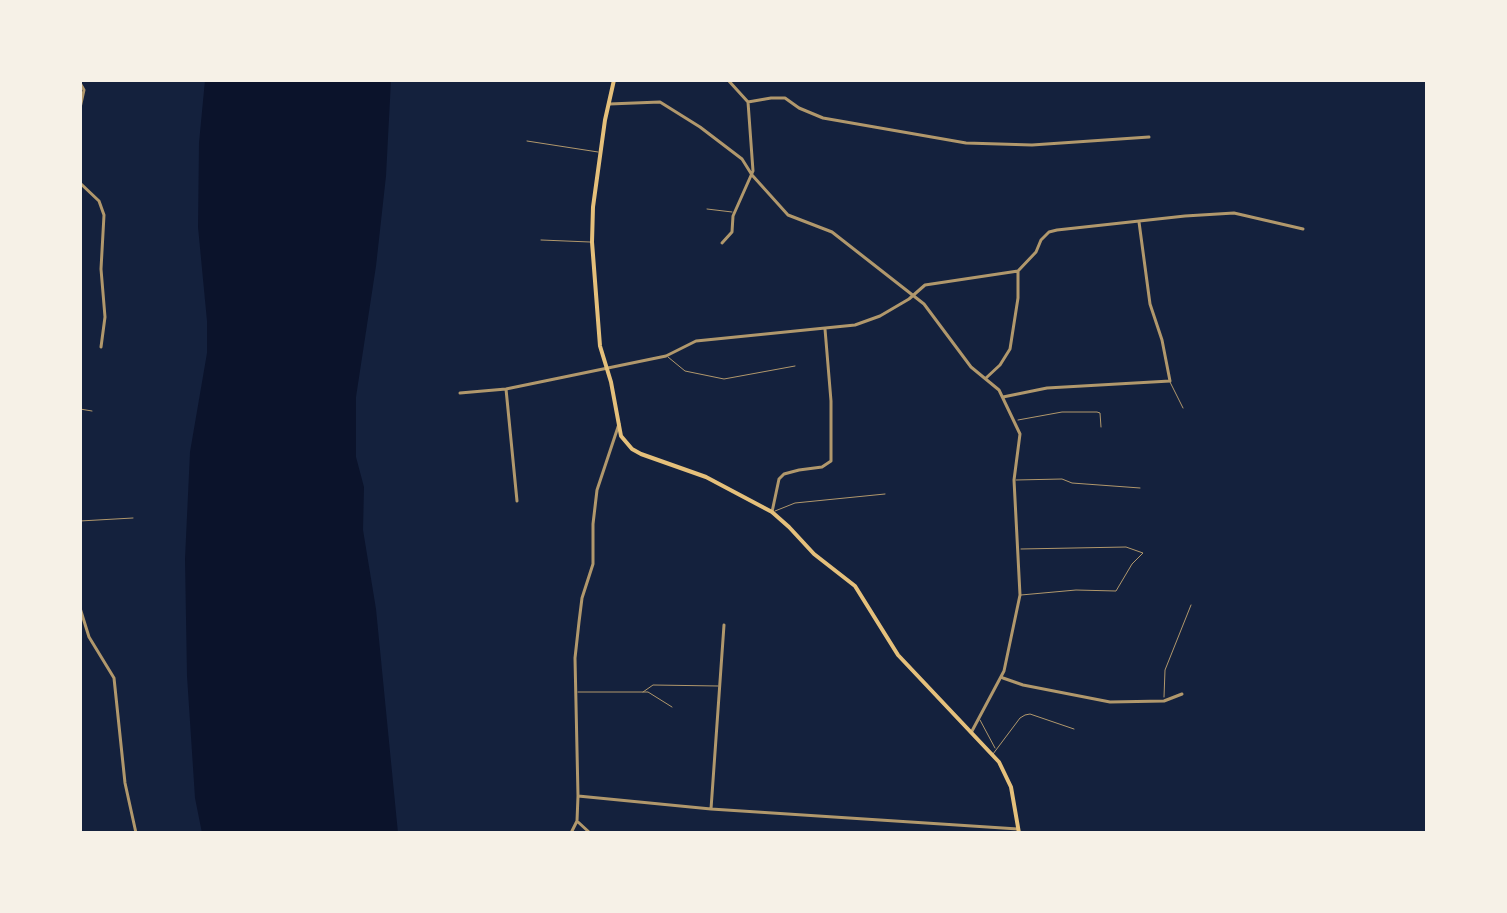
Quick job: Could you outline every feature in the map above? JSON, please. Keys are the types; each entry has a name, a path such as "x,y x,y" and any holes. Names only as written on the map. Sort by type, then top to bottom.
{"main road":[{"path":"614,80 593,207 592,242 598,335 621,436 632,449 725,486 772,512 814,554 862,593 898,655 995,752 1011,787 1018,831"}],"street":[{"path":"722,243 732,232 735,212 752,175 748,102 728,80"},
{"path":"80,83 84,90 80,108"},
{"path":"748,102 785,98 823,118 966,143 1032,145 1149,137"},
{"path":"608,103 665,104 742,159 752,175 788,215 832,232 927,307 971,367 994,383 1003,397 1015,421 1020,441 1014,480 1020,595 1001,677 972,731"},
{"path":"80,183 99,201 104,215 101,269 105,317 101,347"},
{"path":"460,393 506,389 668,356 696,341 855,325 880,316 919,288 933,283 1018,271 1049,232 1105,223 1234,213 1303,229"},
{"path":"1003,397 1047,388 1170,381 1162,340 1150,304 1139,222"},
{"path":"986,378 1000,365 1010,349 1018,298 1018,271"},
{"path":"772,512 779,479 784,474 822,467 831,461 831,401 825,329"},
{"path":"506,389 517,501"},
{"path":"571,833 577,821 578,796 575,692 579,622 594,556 593,524 597,490 619,424"},
{"path":"80,608 89,637 114,678 125,783 136,833"},
{"path":"711,809 724,625"},
{"path":"1001,677 1023,685 1098,701 1164,701 1182,694"},
{"path":"578,796 711,809 1018,831"},
{"path":"577,821 590,833"}],"lane":[{"path":"527,141 601,152"},
{"path":"707,209 735,212"},
{"path":"541,240 592,242"},
{"path":"668,356 685,371 724,379 795,366"},
{"path":"1170,381 1183,408"},
{"path":"80,409 92,411"},
{"path":"1015,421 1062,412 1097,412 1101,427"},
{"path":"1014,480 1062,479 1072,483 1140,488"},
{"path":"772,512 795,503 885,494"},
{"path":"80,521 133,518"},
{"path":"1019,549 1126,547 1143,553 1132,564 1116,591 1076,590 1020,595"},
{"path":"1164,701 1165,670 1191,605"},
{"path":"643,692 653,685 721,686"},
{"path":"575,692 648,692 672,707"},
{"path":"980,720 995,752 1025,715 1074,729"}],"water":[{"path":"205,80 391,80 386,176 356,397 356,457 364,487 363,530 376,609 398,833 202,833 195,798 187,676 185,559 190,452 207,353 198,227 199,143"}]}
